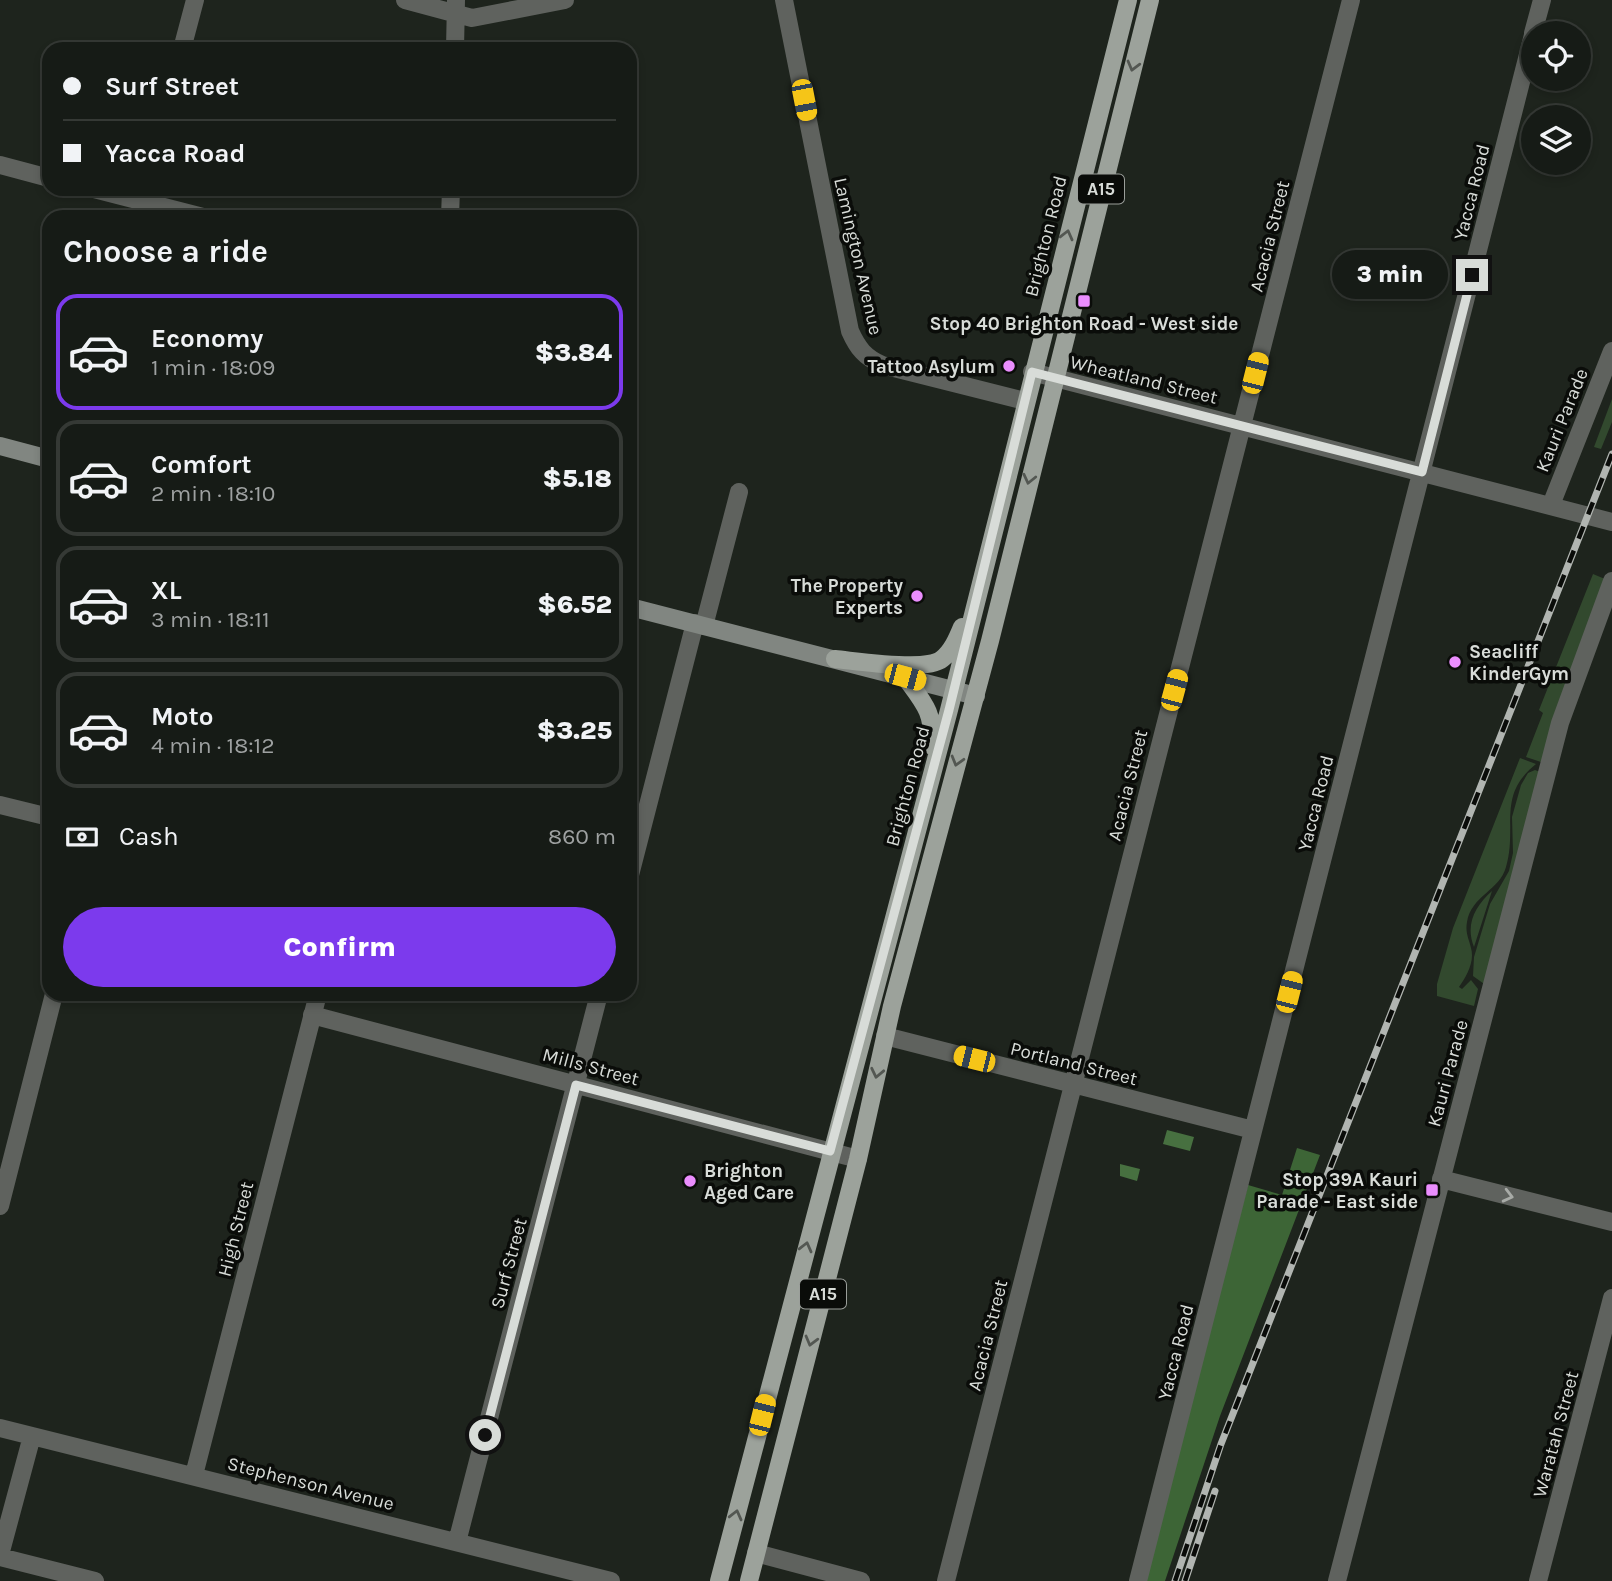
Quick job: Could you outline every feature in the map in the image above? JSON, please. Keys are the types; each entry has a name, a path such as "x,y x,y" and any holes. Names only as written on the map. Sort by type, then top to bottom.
{"main road":[{"name":"Brighton Road","path":"719,1581 830,1151 954,690 1032,372 1128,0"},
{"name":"A15","path":"749,1581 858,1159 885,1036 976,696 1053,378 1150,0"},
{"path":"0,446 42,457"},
{"path":"835,659 916,665 940,662 953,647 978,596"},
{"path":"637,609 976,696"},
{"path":"905,677 929,711 933,725 930,781"}],"street":[{"path":"184,42 195,0"},
{"path":"405,0 456,7 472,18 565,0"},
{"name":"Lamington Avenue","path":"784,0 850,331 857,348 868,359 882,365 1025,401"},
{"name":"Acacia Street","path":"946,1581 1351,0"},
{"name":"Yacca Road","path":"1536,21 1542,0"},
{"path":"455,42 456,7"},
{"name":"Yacca Road","path":"1138,1581 1521,81"},
{"path":"0,165 42,176"},
{"path":"120,196 175,210"},
{"name":"Kauri Parade","path":"1551,505 1612,351"},
{"name":"Wheatland Street","path":"1032,372 1612,523"},
{"path":"637,850 699,624 739,492"},
{"name":"Kauri Parade","path":"1337,1581 1560,723 1612,581"},
{"path":"0,805 42,815"},
{"path":"0,1206 52,1001"},
{"name":"High Street","path":"194,1475 316,1001"},
{"name":"Surf Street","path":"457,1542 597,1001"},
{"name":"Mills Street","path":"312,1015 858,1159"},
{"name":"Portland Street","path":"885,1036 1253,1130"},
{"path":"1441,1179 1612,1222"},
{"name":"Waratah Street","path":"1538,1581 1612,1298"},
{"name":"Stephenson Avenue","path":"0,1428 611,1581"},
{"path":"32,1436 0,1556 95,1581"},
{"path":"756,1553 860,1581"}],"shaded area":[{"path":"1612,399 1612,422 1601,449 1594,447"},
{"path":"1593,574 1605,579 1544,763 1526,757 1543,713 1539,710"},
{"path":"1520,758 1536,764 1516,788 1512,800 1506,867 1498,882 1474,906 1467,922 1472,959 1459,987 1462,989 1471,980 1478,989 1474,1006 1437,996 1437,984 1453,928"},
{"path":"1535,770 1543,773 1487,986 1473,976 1474,957 1490,904 1509,871 1513,853 1512,817 1521,785 1528,773"},
{"path":"1492,891 1474,947 1471,939 1473,916"},
{"path":"1167,1130 1194,1137 1190,1151 1163,1144"},
{"path":"1297,1148 1320,1155 1220,1416 1165,1581 1142,1581 1248,1185 1282,1195"},
{"path":"1120,1164 1140,1169 1137,1181 1120,1176"}],"railway":[{"path":"1175,1581 1221,1444 1612,454"},
{"path":"1185,1581 1215,1491"}],"place":[{"name":"Stop 40 Brighton Road - West side","path":"1084,301"},
{"name":"Tattoo Asylum","path":"1009,366"},
{"name":"The Property Experts","path":"917,596"},
{"name":"Seacliff KinderGym","path":"1455,662"},
{"name":"Brighton Aged Care","path":"690,1181"},
{"name":"Stop 39A Kauri Parade - East side","path":"1432,1190"}],"route":[{"path":"485,1435 576,1085 830,1151 949,710 1032,372 1422,472 1472,275"}]}
